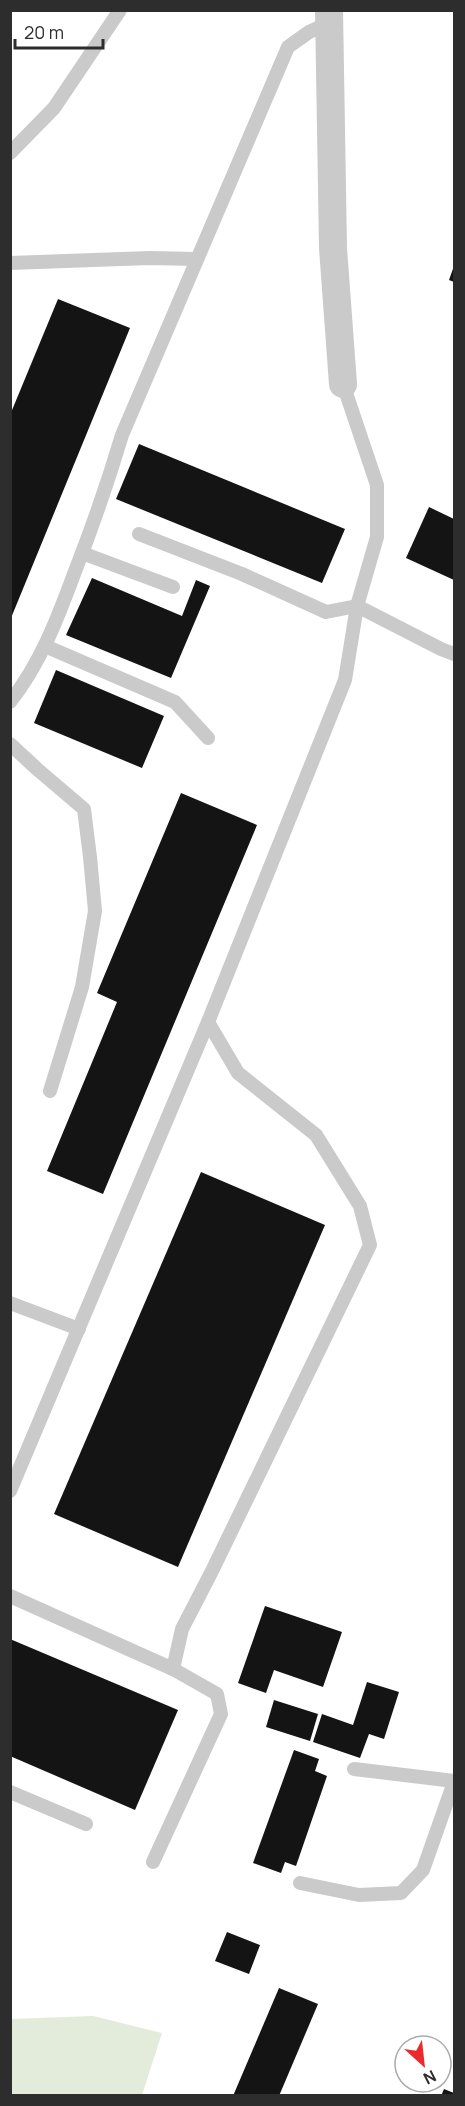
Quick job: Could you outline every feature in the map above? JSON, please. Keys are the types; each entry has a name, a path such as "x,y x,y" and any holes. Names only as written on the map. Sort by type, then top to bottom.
{"street":[{"path":"329,17 333,248 343,384"}],"lane":[{"path":"10,153 54,108 120,10"},
{"path":"10,702 28,680 45,646 105,495 122,435 288,47 329,17"},
{"path":"10,263 150,258 197,259"},
{"path":"10,1491 208,1022 345,680 357,606 377,537 377,485 343,384"},
{"path":"139,534 242,574 326,612 357,606 454,654"},
{"path":"82,553 173,587"},
{"path":"45,646 175,702 207,738"},
{"path":"10,744 84,808 90,857 95,911 84,976 50,1091"},
{"path":"173,1669 182,1629 370,1245 360,1206 316,1135 238,1073 208,1022"},
{"path":"10,1303 79,1329"},
{"path":"10,1596 173,1669 217,1694 221,1714 153,1862"},
{"path":"300,1882 359,1896 401,1893 423,1870 454,1781 354,1769"},
{"path":"10,1792 86,1824"}],"green space":[{"path":"93,2016 162,2033 142,2095 11,2095 11,2019"}],"building":[{"path":"454,266 454,282 449,280"},
{"path":"58,299 130,328 11,618 10,415"},
{"path":"139,444 345,529 322,583 116,499"},
{"path":"429,507 454,519 454,580 406,558"},
{"path":"92,578 182,616 196,580 210,586 171,678 66,635"},
{"path":"56,670 164,716 142,768 34,723"},
{"path":"181,793 257,825 103,1194 47,1171 117,1002 97,993"},
{"path":"201,1172 325,1225 178,1567 54,1514"},
{"path":"265,1606 342,1632 323,1687 274,1670 266,1693 238,1683"},
{"path":"10,1639 178,1710 135,1810 10,1756"},
{"path":"367,1682 399,1692 384,1739 369,1734 360,1758 313,1742 322,1714 353,1725"},
{"path":"274,1700 318,1714 310,1741 266,1727"},
{"path":"294,1750 319,1759 315,1771 327,1776 296,1866 285,1862 281,1873 253,1863"},
{"path":"227,1932 260,1945 249,1974 215,1961"},
{"path":"279,1988 318,2004 279,2096 233,2096"},
{"path":"454,2093 454,2096 441,2096 442,2094"}]}
